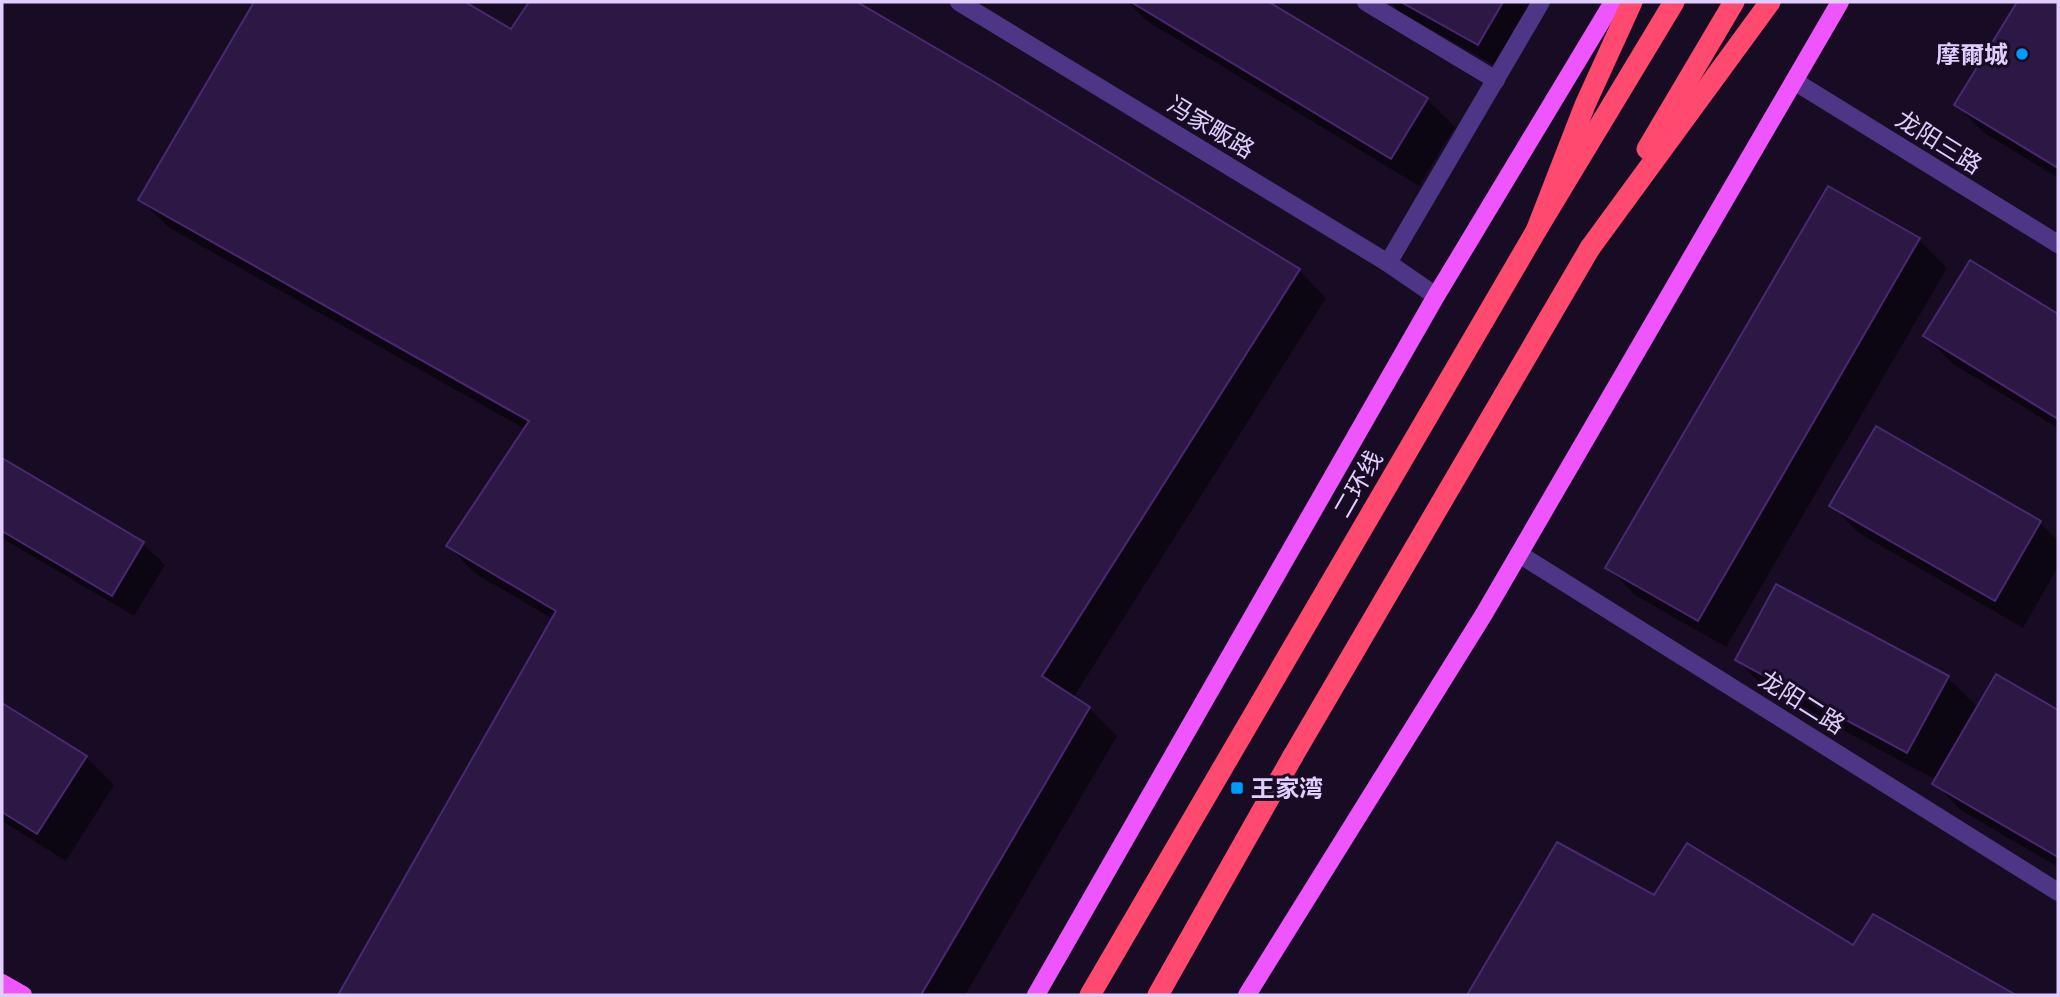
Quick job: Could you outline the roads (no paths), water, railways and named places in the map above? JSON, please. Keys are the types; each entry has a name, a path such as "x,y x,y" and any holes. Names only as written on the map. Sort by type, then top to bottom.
{"highway":[{"path":"1536,231 1585,105 1632,2"},
{"name":"二环线","path":"1090,995 1536,231 1674,2"},
{"path":"1158,995 1300,744 1734,2"},
{"path":"1590,248 1770,2"}],"main road":[{"path":"1036,995 1436,296 1613,2"},
{"path":"1247,995 1484,614 1840,2"},
{"path":"2,982 23,995"}],"street":[{"name":"冯家畈路","path":"959,2 1388,263 1436,296"},
{"path":"1366,2 1496,80"},
{"path":"1388,263 1541,2"},
{"name":"龙阳三路","path":"1794,81 2058,244"},
{"name":"龙阳二路","path":"1519,554 2058,892"}],"place":[{"name":"摩爾城","path":"2022,54"},
{"name":"王家湾","path":"1237,788"}]}
